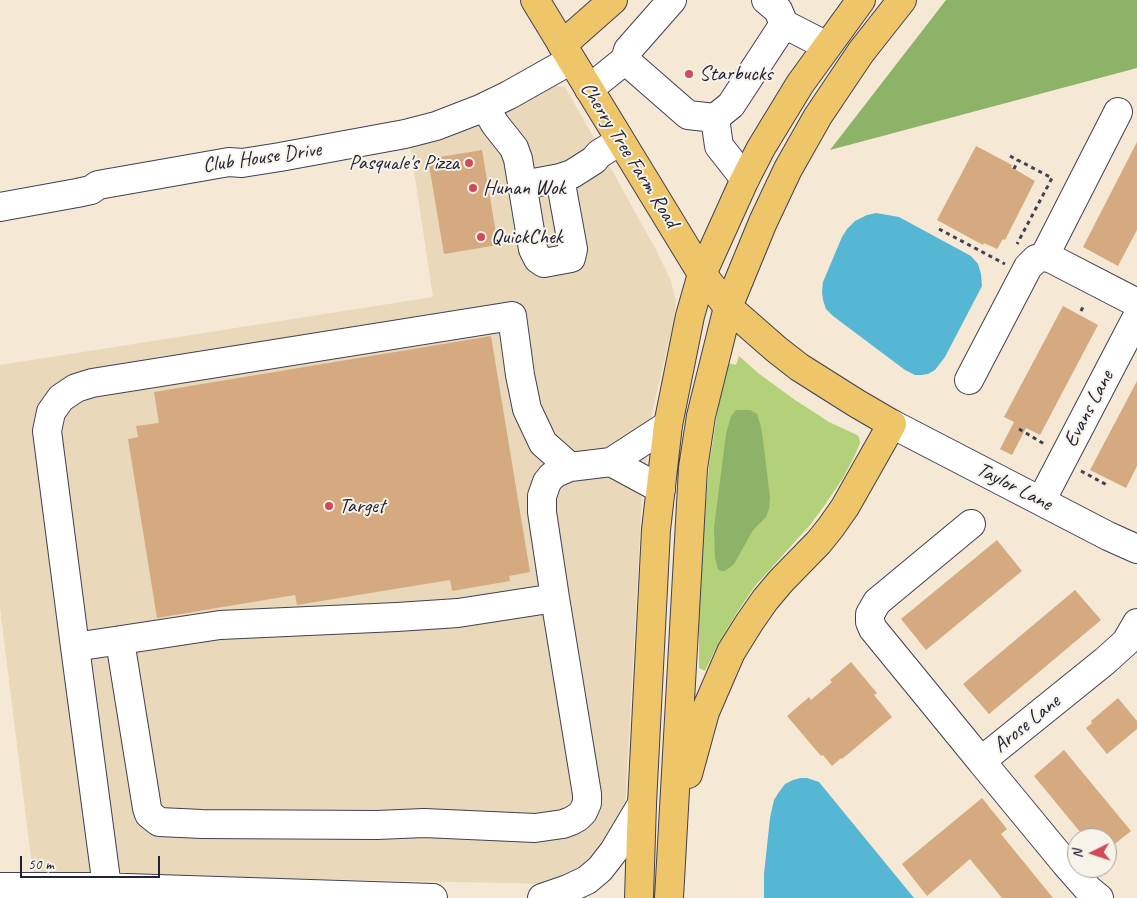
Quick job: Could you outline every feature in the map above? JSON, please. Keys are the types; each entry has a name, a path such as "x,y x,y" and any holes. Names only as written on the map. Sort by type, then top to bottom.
{"main road":[{"name":"Cherry Tree Farm Road","path":"535,0 702,274 728,307 799,367 856,404 892,424"},
{"path":"567,52 613,0"},
{"path":"639,898 656,530 668,425 690,316 702,274 761,148 800,84 861,0"},
{"path":"669,898 694,468 701,416 728,307 763,222 788,169 818,116 860,52 902,0"},
{"path":"673,831 705,712 731,652 765,600 831,528 892,424"}],"street":[{"path":"589,90 625,60 628,50 672,0"},
{"path":"766,0 778,10 784,24 827,46"},
{"path":"625,60 688,115 715,118 731,106 784,24"},
{"name":"Club House Drive","path":"0,207 77,194 91,190 98,185 229,162 252,162 404,134 436,126 485,107 509,95 567,52"},
{"path":"485,107 495,124 514,148 523,185 533,249 538,259 544,262 571,258 573,249 560,178"},
{"path":"1044,257 1118,112"},
{"path":"715,118 720,146 745,179"},
{"path":"523,185 572,174 620,141"},
{"path":"969,380 1028,267 1036,259 1050,258 1137,303"},
{"path":"107,888 47,431 51,412 61,398 76,388 92,383 512,316 527,409 543,442 570,466"},
{"name":"Evans Lane","path":"1041,501 1137,317"},
{"name":"Taylor Lane","path":"892,424 1108,536 1137,549"},
{"path":"120,641 147,808 149,814 158,822 368,825 424,823 534,828 571,821 583,812 587,803 587,794 542,512 542,496 551,477 556,473 570,466 611,462 668,425"},
{"path":"611,462 661,489"},
{"path":"971,524 877,602 870,614 870,622 873,629 981,760"},
{"path":"75,647 226,624 458,613 555,598"},
{"name":"Arose Lane","path":"1099,898 1088,889 981,760 1105,661 1126,642 1137,623"},
{"path":"542,898 587,880 600,869 614,851 642,804"},
{"path":"0,887 107,888 263,895 433,898"}],"path":[{"path":"1010,156 1052,178 1013,252"},
{"path":"1014,169 1018,160"},
{"path":"940,229 1006,264 1009,260"},
{"path":"1019,429 1051,447"},
{"path":"1074,467 1108,484"}],"shaded area":[{"path":"550,85 565,87 656,250 671,281 676,301 674,320 651,417 642,497 625,809 609,849 583,872 547,884 33,873 0,608 0,365 433,297 410,144"}],"green space":[{"path":"946,0 1137,0 1137,68 830,150"},
{"path":"739,356 758,373 795,400 829,422 857,435 860,443 843,478 824,506 810,525 755,586 716,648 705,671 699,668 699,616 709,465 728,363 736,365"},
{"path":"736,410 750,410 757,414 763,440 770,498 769,509 766,517 753,530 734,564 725,571 721,571 718,569 715,558 714,528 726,434 731,416"}],"water":[{"path":"876,213 899,217 971,256 978,264 982,286 945,357 935,370 928,374 915,375 905,370 833,316 826,309 823,300 823,282 842,237 855,221"},
{"path":"800,778 819,782 914,898 764,898 764,874 770,818 774,800 785,784"}],"building":[{"path":"1137,142 1137,230 1118,266 1083,247"},
{"path":"976,146 1012,165 1011,167 1035,181 1005,240 1003,239 997,249 984,243 983,245 937,220"},
{"path":"482,150 498,245 444,254 428,159"},
{"path":"1063,306 1098,325 1040,435 1026,428 1012,455 1000,449 1014,422 1004,417"},
{"name":"Target","path":"491,336 530,572 509,576 510,581 452,591 450,580 297,605 295,595 157,618 128,439 138,437 136,426 159,423 154,392"},
{"path":"1137,381 1137,466 1126,488 1090,470"},
{"path":"997,540 1022,571 926,650 901,619"},
{"path":"1075,590 1101,620 989,714 963,684"},
{"path":"851,662 877,693 874,695 892,717 832,766 787,716 809,697 811,700"},
{"path":"1118,698 1137,721 1137,729 1107,754 1086,728 1092,723 1091,721"},
{"path":"1064,750 1131,831 1117,842 1117,828 1077,828 1034,776"},
{"path":"982,798 1007,829 1001,834 1053,898 1002,898 970,859 927,896 902,864"}],"place":[{"name":"Starbucks","path":"689,74"},
{"name":"Pasquale's Pizza","path":"469,163"},
{"name":"Hunan Wok","path":"473,188"},
{"name":"QuickChek","path":"481,237"},
{"name":"Target","path":"329,506"}]}
